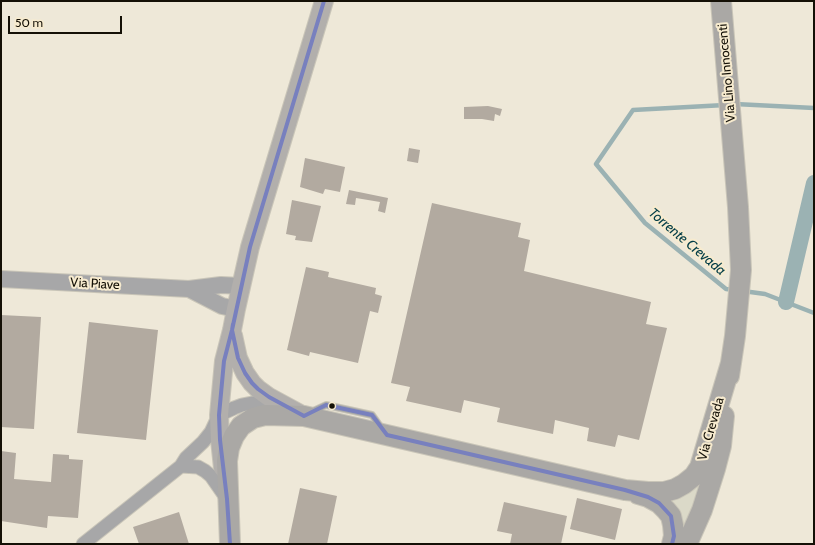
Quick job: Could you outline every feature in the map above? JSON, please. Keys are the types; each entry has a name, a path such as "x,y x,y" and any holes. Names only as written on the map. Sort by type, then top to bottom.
{"main road":[{"name":"Via Crevada","path":"230,544 219,415 224,361 250,247 324,1"},
{"name":"Via Lino Innocenti","path":"721,1 733,145"},
{"name":"Via Crevada","path":"687,544 709,489 721,446 735,336 741,270 733,145"},
{"name":"Via Crevada","path":"232,330 238,358 245,373 252,383 258,390 269,397 304,416"},
{"name":"Via Crevada","path":"227,499 227,461 229,448 234,436 241,426 253,418 266,415 304,416 625,490 664,492 675,489 684,484 694,476 700,467 731,363"},
{"path":"625,490 648,497 659,503 666,510 671,516 674,525 672,544"}],"street":[{"name":"Via Piave","path":"1,279 189,289 220,285 241,286"},
{"name":"Via Piave","path":"189,289 222,306 236,309"},
{"name":"Via Crevada","path":"219,415 242,405 252,403 266,405 304,416"},
{"path":"90,542 181,466 186,458 211,432 219,415"},
{"path":"181,466 198,467 205,471 211,476 227,499"}],"shaded area":[{"path":"703,474 682,539 668,499"}],"building":[{"path":"488,106 502,109 500,116 495,114 494,121 464,119 464,107"},
{"path":"409,148 420,150 418,163 407,161"},
{"path":"305,158 345,167 340,192 325,189 323,194 300,187"},
{"path":"349,190 388,198 385,213 378,211 380,202 356,198 355,205 346,204"},
{"path":"292,200 321,206 312,242 295,240 296,236 286,234"},
{"path":"432,203 521,223 518,237 530,240 524,271 651,302 646,324 667,328 639,440 618,435 615,447 587,441 589,428 555,420 553,434 497,422 500,408 464,400 461,413 406,401 410,387 391,383"},
{"path":"306,267 329,272 328,277 376,288 375,294 382,296 378,313 370,311 358,363 310,352 309,356 287,350"},
{"path":"1,315 41,317 34,429 1,427"},
{"path":"89,322 158,330 146,440 77,433"},
{"path":"1,451 16,453 14,479 51,482 53,454 69,455 69,459 83,460 78,518 48,516 47,528 1,521"},
{"path":"300,488 337,496 327,544 288,544"},
{"path":"577,498 622,509 615,540 570,529"},
{"path":"504,502 567,516 561,544 510,544 512,534 497,531"},
{"path":"179,512 189,544 139,544 133,527"}],"waterway":[{"name":"Torrente Crevada","path":"735,104 814,108"},
{"name":"Torrente Crevada","path":"725,105 633,110 596,164 645,223 726,289 734,290"},
{"path":"786,302 814,183"},
{"name":"Torrente Crevada","path":"743,291 765,294 814,313"}],"transit line":[{"path":"230,544 219,415 224,361 250,247 324,1"},
{"path":"233,324 232,330 238,358 245,373 252,383 269,397 304,416"},
{"path":"304,416 326,405 372,415 387,435"},
{"path":"387,435 625,490 648,497 659,503 671,516 674,536 672,544"}]}
